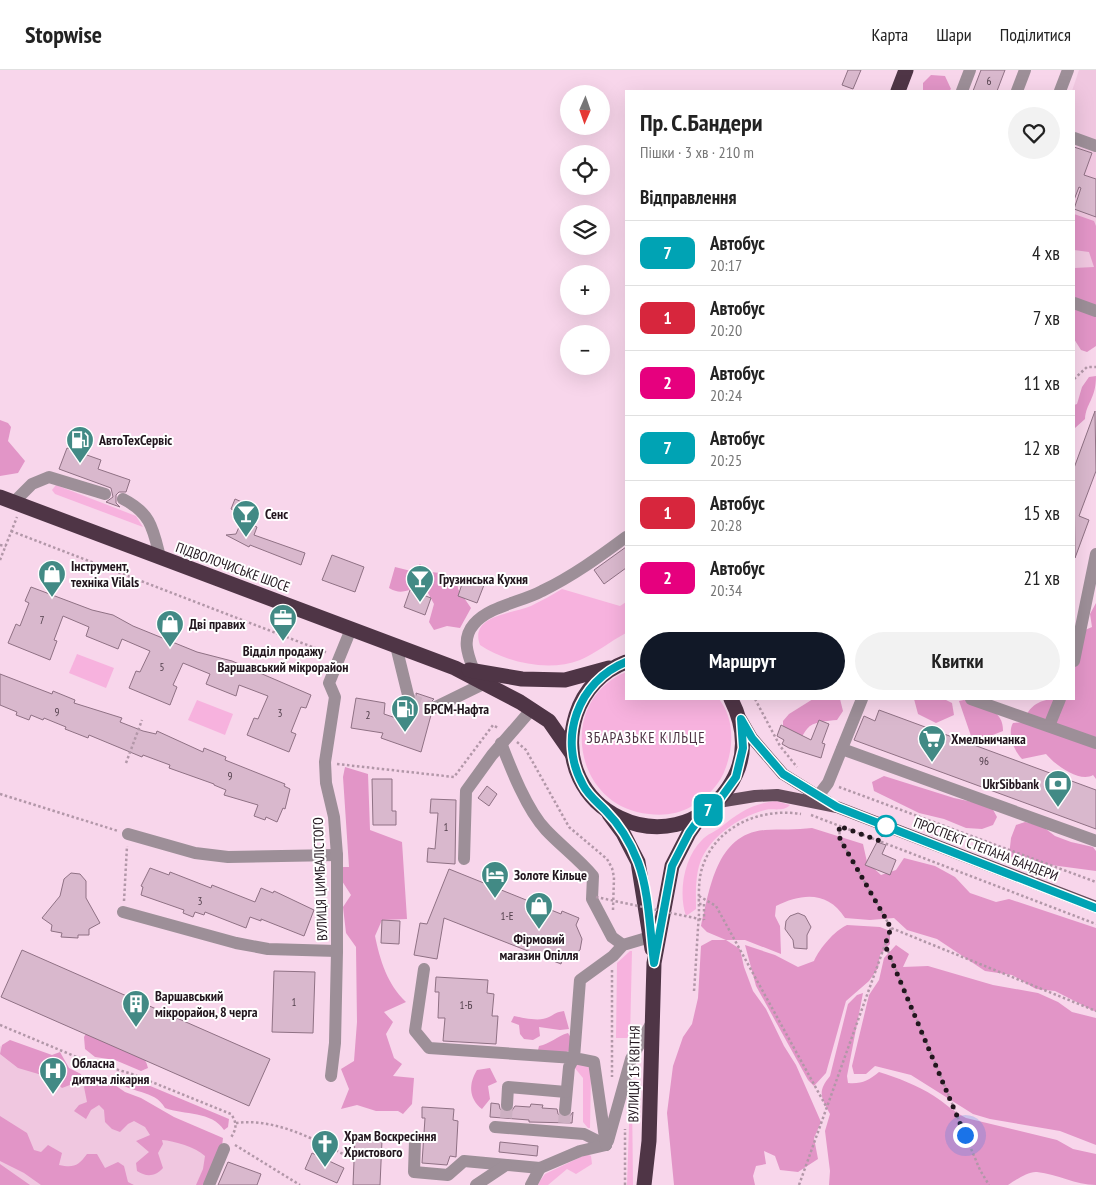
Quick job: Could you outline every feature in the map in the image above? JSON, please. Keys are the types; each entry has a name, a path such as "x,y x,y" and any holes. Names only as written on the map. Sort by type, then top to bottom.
{"highway":[{"path":"898,90 906,70"},
{"name":"ПІДВОЛОЧИСЬКЕ ШОСЕ","path":"12,501 455,668 485,683 549,721 572,754"},
{"path":"572,754 572,728 579,704 594,683 620,664"},
{"name":"ПІДВОЛОЧИСЬКЕ ШОСЕ","path":"455,668 522,679 565,680 620,664"},
{"path":"606,811 624,821 643,826 663,827 682,824 701,816 718,802 736,777 743,748 741,719 732,700"},
{"name":"ВУЛИЦЯ 15 КВІТНЯ","path":"572,754 583,786 623,833 638,862 654,963"},
{"name":"ВУЛИЦЯ 15 КВІТНЯ","path":"644,1185 649,1141 654,963 672,866 689,833 701,816"}],"main road":[{"name":"ПРОСПЕКТ СТЕПАНА БАНДЕРИ","path":"741,719 752,738 783,774 837,807 1096,908"},
{"name":"ПРОСПЕКТ СТЕПАНА БАНДЕРИ","path":"718,802 755,796 777,795 837,807"}],"lane":[{"path":"962,90 970,70"},
{"path":"1017,90 1025,70"},
{"path":"1060,90 1068,70"},
{"path":"1075,138 1096,146"},
{"path":"1075,303 1096,311"},
{"path":"12,501 32,484 49,477 105,494"},
{"path":"123,499 142,511 153,528 160,557"},
{"path":"474,671 465,647 472,625 482,616 524,600 561,582 584,568 625,538"},
{"path":"1075,656 1096,554"},
{"name":"ВУЛИЦЯ ЦИМБАЛІСТОГО","path":"331,1076 335,1043 338,950 337,855 334,817 326,783 325,762 335,697 329,683 351,629"},
{"path":"396,646 409,700"},
{"path":"434,708 485,683"},
{"path":"818,796 828,783 862,700"},
{"path":"974,700 1096,743"},
{"path":"1049,726 1060,700"},
{"path":"464,858 466,791 501,744 531,710"},
{"path":"501,744 521,790 545,829 578,858 593,876 592,899 612,937 623,945"},
{"path":"842,749 1096,841"},
{"path":"128,834 195,853 228,857 337,855"},
{"path":"123,912 260,948 338,950"},
{"path":"564,1121 568,1067 574,1058 580,980 612,956 623,945 650,937"},
{"path":"424,968 415,1031 429,1048 574,1058 594,1062 606,1145"},
{"path":"606,1145 631,1059 651,1024"},
{"path":"566,1092 508,1087 503,1119 564,1121 606,1145"},
{"path":"414,1140 414,1172 448,1175 464,1161 540,1168 580,1151 606,1145"},
{"path":"209,1185 226,1145"},
{"path":"476,1185 506,1165"},
{"path":"531,1185 540,1168"}],"path":[{"path":"1075,378 1087,367 1096,367"},
{"path":"0,560 11,532 12,501"},
{"path":"11,532 339,657"},
{"path":"0,545 6,546"},
{"path":"757,700 780,746 799,770"},
{"path":"126,763 142,720"},
{"path":"325,762 454,777 493,725"},
{"path":"843,789 1096,882"},
{"path":"0,794 128,834 123,912"},
{"path":"694,991 701,873 708,854 718,840 749,819 764,814 793,813 811,815 1096,924"},
{"path":"839,826 840,839 891,928 1096,1011"},
{"path":"607,882 614,883"},
{"path":"699,896 716,906 827,1108"},
{"path":"596,898 704,920 704,904 699,904"},
{"path":"799,1185 891,928"},
{"path":"885,945 980,1170 989,1185"},
{"path":"0,1025 79,1058 132,1074 231,1114 236,1123 236,1129 226,1145 300,1185"},
{"path":"236,1123 254,1121 270,1124 295,1132 345,1155"}],"shaded area":[{"path":"1079,70 1096,70 1096,295 1075,287 1075,90 1072,90"},
{"path":"931,75 945,76 951,89 923,90 923,83"},
{"path":"1075,214 1094,221 1096,226 1096,346 1087,352 1081,350 1075,341 1075,268 1094,267 1089,252 1075,250"},
{"path":"1096,376 1093,395 1085,419 1075,428 1075,405 1077,404 1082,387 1089,377"},
{"path":"0,420 8,423 11,427 8,441 25,461 18,473 0,476"},
{"path":"56,485 136,516 143,527 55,494 52,490"},
{"path":"420,564 431,572 440,573 457,580 458,589 471,608 460,628 447,626 434,630 429,622 434,604 428,593 415,587 402,592 389,588 395,567 411,571"},
{"path":"562,589 620,606 625,603 625,634 592,654 568,664 528,664 503,657 480,645 478,635 481,627 486,622 494,617 531,606"},
{"path":"1096,603 1096,779 1093,775 1081,777 1068,772 1046,754 1022,759 1014,747 1011,737 1013,723 1023,722 1032,707 1037,703 1046,700 1075,700 1075,662 1085,630 1092,627 1090,614"},
{"path":"77,654 114,668 106,688 69,673"},
{"name":"ЗБАРАЗЬКЕ КІЛЬЦЕ","path":"625,673 625,700 720,700 728,715 731,741 729,759 717,785 687,809 676,813 660,815 623,807 604,793 590,774 583,751 582,728 589,705 604,686"},
{"path":"197,700 233,714 225,735 188,720"},
{"path":"811,700 840,700 843,711 837,720 813,724 796,742 783,730 783,721 789,714"},
{"path":"914,700 946,700 952,703 954,715 936,723 918,714"},
{"path":"970,700 992,710 1000,718 1003,731 980,740 971,736 959,701"},
{"path":"345,767 368,774 370,830 402,842 407,919 382,920 375,936 379,954 389,980 406,1002 384,1012 393,1022 386,1034 394,1058 402,1064 393,1076 414,1078 412,1104 403,1114 398,1111 376,1111 357,1105 341,1109 349,1089 341,1069 354,1061 357,1022 356,947 346,933 343,907 351,895 333,867 349,867 343,777"},
{"path":"884,776 954,798 991,806 997,817 993,825 982,829 966,828 944,819 919,813 874,791 872,782"},
{"path":"776,801 790,805 782,809 765,810 755,813 735,823 710,845 698,868 696,909 686,916 683,897 684,876 696,847 706,836 740,813 753,806"},
{"path":"1025,822 1042,826 1055,836 1071,842 1093,847 1096,851 1096,871 1021,861 1009,856 1011,838 1016,825"},
{"path":"812,828 863,844 867,862 881,875 896,870 904,858 935,866 955,877 970,893 996,902 1009,899 1096,928 1096,1012 1055,991 1036,989 1012,975 985,971 937,939 907,930 894,918 870,920 845,918 831,903 814,897 795,899 776,906 775,916 780,926 781,954 745,940 726,940 707,932 701,926 712,880 726,852 736,841 749,834 765,830"},
{"path":"847,925 880,927 890,931 890,944 880,955 878,968 869,981 846,1001 826,1073 814,1086 808,1080 756,986 745,945 775,955 798,967 814,961 828,940"},
{"path":"712,940 726,940 740,949 744,967 753,991 766,1009 784,1046 796,1065 821,1122 814,1138 818,1159 798,1172 780,1170 775,1156 764,1151 766,1164 756,1166 753,1176 755,1185 674,1185 667,1113 673,1066 683,1037 692,1024 698,998 701,946"},
{"path":"896,945 909,954 903,967 928,966 993,985 1038,993 1058,1002 1072,1012 1096,1018 1096,1145 1060,1131 990,1119 973,1114 911,1075 875,1066 866,1074 854,1074 852,1066 869,995 879,980 884,958"},
{"path":"632,951 630,1038 616,1038 617,963"},
{"path":"863,993 847,1076 848,1083 865,1081 879,1072 921,1088 966,1118 1057,1140 1073,1149 1096,1154 1096,1185 1088,1185 1033,1172 1018,1178 1008,1185 829,1185 830,1171 825,1131 830,1114 823,1099 822,1091 830,1076 848,1004 857,995"},
{"path":"564,1011 569,1029 560,1030 539,1027 540,1036 533,1040 524,1039 520,1034 519,1025 511,1022 514,1016 541,1019"},
{"path":"88,1030 124,1043 140,1053 148,1068 141,1071 115,1060 95,1057 85,1049 84,1037"},
{"path":"568,1033 571,1038 569,1051 557,1055 538,1050 539,1046"},
{"path":"10,1040 52,1055 60,1052 69,1068 81,1074 83,1080 62,1088 52,1078 18,1068 0,1054 2,1045"},
{"name":"Обласна дитяча лікарня","path":"0,1046 211,1144 202,1185 0,1185"},
{"path":"583,1061 591,1070 590,1128 583,1122 583,1078 574,1067"},
{"path":"490,1068 497,1082 488,1086 490,1099 482,1109 474,1100 471,1085 477,1070"},
{"path":"118,1075 124,1075 229,1119 228,1127 224,1130 219,1124 197,1114 165,1108 161,1102 148,1094 120,1084 114,1079"},
{"path":"96,1077 109,1081 125,1092 141,1098 174,1117 223,1138 211,1185 196,1185 203,1169 205,1156 190,1147 173,1142 162,1140 163,1144 158,1153 163,1168 160,1171 150,1175 137,1171 136,1163 149,1152 136,1141 150,1135 145,1127 134,1121 120,1132 112,1129 105,1122 104,1110 99,1105 91,1110 86,1119 74,1111 79,1105 87,1102 84,1087 89,1079"},
{"path":"632,1094 633,1185 627,1185 630,1096"},
{"path":"0,1116 27,1133 34,1150 41,1152 48,1145 62,1153 59,1165 75,1165 87,1154 97,1154 105,1168 118,1162 124,1166 128,1182 134,1185 41,1185 24,1173 0,1161"},
{"path":"587,1154 591,1156 592,1164 576,1174 567,1169 548,1185 537,1185 545,1174"},
{"path":"0,1164 30,1185 0,1185"}],"building":[{"path":"848,70 861,70 853,89 842,85"},
{"path":"981,70 1005,70 997,90 973,90"},
{"path":"1075,147 1092,153 1084,175 1096,179 1096,217 1075,209 1081,188 1079,187 1075,197"},
{"path":"1095,411 1096,471 1079,516 1089,520 1075,558 1075,465"},
{"path":"67,448 101,460 98,469 130,480 126,492 119,492 116,495 116,503 120,507 106,502 113,497 111,488 59,469"},
{"path":"235,499 249,505 244,515 231,509"},
{"path":"242,520 257,527 254,535 305,553 301,565 250,545 249,547 226,535 236,534"},
{"path":"625,548 625,569 604,584 594,570"},
{"path":"332,555 364,567 355,592 322,580"},
{"path":"464,578 484,585 477,603 458,596"},
{"path":"31,587 92,610 113,615 133,626 197,652 232,661 311,695 306,708 301,707 291,732 296,734 289,752 247,735 254,718 258,719 268,696 239,685 236,696 206,684 210,674 183,663 173,685 177,687 170,705 129,688 136,671 140,672 150,651 122,639 118,649 86,636 89,627 63,616 54,640 57,641 50,660 8,643 16,624 20,626 29,603 25,601"},
{"path":"410,590 431,598 425,615 404,607"},
{"path":"0,674 52,694 53,691 75,700 74,703 122,718 120,722 143,731 156,734 157,731 203,752 204,748 226,757 225,760 285,784 284,786 290,789 285,809 283,808 277,822 266,817 265,820 254,816 258,805 224,795 226,790 169,768 170,765 143,755 142,757 89,735 88,738 44,718 43,720 31,715 29,720 16,715 17,712 0,705"},
{"path":"416,693 434,699 426,707 427,712 431,715 421,752 381,738 383,733 351,728 356,698 385,703 384,714 402,720 407,707 411,707 417,702"},
{"path":"879,710 1096,790 1096,829 854,740 864,716 875,721"},
{"path":"819,720 829,724 822,743 825,744 821,758 789,748 782,744 784,740 777,736 781,725 811,740"},
{"path":"372,779 392,779 392,811 396,811 396,825 373,825"},
{"path":"487,786 497,794 489,806 478,798"},
{"path":"431,799 456,800 455,864 427,862 428,848 435,849 438,813 430,813"},
{"path":"877,842 886,845 882,854 896,860 890,875 865,865"},
{"path":"150,868 169,875 170,872 211,888 212,885 255,902 261,888 273,893 274,891 314,910 304,936 261,919 261,921 250,917 246,928 205,912 204,915 195,912 193,917 183,913 184,910 141,895 143,887 141,886"},
{"path":"449,869 561,914 562,911 579,918 576,925 582,939 580,950 571,957 562,960 561,964 444,918 437,959 414,955 420,923 427,924"},
{"path":"71,873 80,874 86,881 86,898 100,923 89,929 89,935 78,935 78,938 61,937 62,933 51,931 52,925 42,918 60,896 64,879"},
{"path":"798,913 805,916 811,927 807,935 807,949 794,948 793,940 785,929 786,921 790,916"},
{"path":"382,920 400,921 399,944 381,943"},
{"name":"Варшавський мікрорайон, 8 черга","path":"22,950 270,1059 249,1106 1,997"},
{"path":"274,971 315,972 313,1033 272,1032"},
{"path":"436,977 488,980 487,993 494,994 492,1016 498,1016 496,1044 443,1041 445,1018 438,1018 439,992 435,992"},
{"path":"491,1103 499,1104 500,1109 506,1113 511,1112 515,1106 530,1107 531,1104 543,1105 542,1108 557,1109 558,1114 564,1118 569,1117 573,1112 572,1123 529,1122 529,1120 490,1117"},
{"path":"422,1107 454,1109 453,1120 458,1121 456,1157 450,1156 447,1165 422,1163 425,1118 422,1118"},
{"path":"355,1138 382,1140 380,1185 353,1185"},
{"path":"500,1142 538,1146 537,1156 499,1152"},
{"name":"Храм Воскресіння Христового","path":"312,1153 344,1168 337,1183 305,1169"},
{"path":"228,1162 261,1174 257,1185 218,1185"}],"tunnel":[{"path":"409,699 434,708"},
{"path":"506,1118 507,1105"},
{"path":"564,1123 565,1110"}],"bus line":[{"name":"7","path":"625,662 613,667 594,683 579,704 572,728 572,754 583,786 623,833 638,862 644,887 654,963 672,866 689,833 701,816 718,802 736,777 743,748 741,719 752,738 783,774 837,807 1096,908"}],"place":[{"name":"АвтоТехСервіс","path":"80,464"},
{"name":"Сенс","path":"246,538"},
{"name":"Інструмент, техніка Vilals","path":"52,598"},
{"name":"Грузинська Кухня","path":"420,603"},
{"name":"Відділ продажу Варшавський мікрорайон","path":"283,642"},
{"name":"Дві правих","path":"170,648"},
{"name":"БРСМ-Нафта","path":"405,733"},
{"name":"Хмельничанка","path":"932,763"},
{"name":"UkrSibbank","path":"1058,808"},
{"name":"Золоте Кільце","path":"495,899"},
{"name":"Фірмовий магазин Опілля","path":"539,930"},
{"name":"Варшавський мікрорайон, 8 черга","path":"136,1028"},
{"name":"Обласна дитяча лікарня","path":"53,1095"},
{"name":"Храм Воскресіння Христового","path":"325,1168"}],"district":[{"name":"ЗБАРАЗЬКЕ КІЛЬЦЕ","path":"646,737"}],"route":[{"path":"886,826 880,841 839,826 840,839 891,928 885,945 965,1135"}]}
